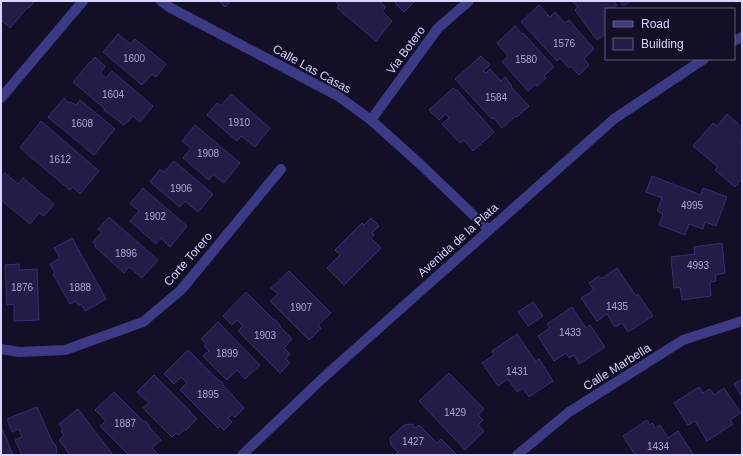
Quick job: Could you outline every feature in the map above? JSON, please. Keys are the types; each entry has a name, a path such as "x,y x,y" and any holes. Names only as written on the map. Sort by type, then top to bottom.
{"street":[{"path":"1,98 83,1"},
{"name":"Calle Las Casas","path":"162,1 169,7 338,96 371,120 420,164 489,230"},
{"name":"Via Botero","path":"371,120 438,28 469,1"},
{"name":"Avenida de la Plata","path":"242,455 324,377 614,119 702,60"},
{"name":"Corte Torero","path":"1,349 19,352 65,350 142,322 181,290 281,169"},
{"name":"Calle Marbella","path":"517,455 569,412 683,340 742,321"}],"building":[{"path":"1,1 35,1 10,28 1,20"},
{"path":"219,1 231,1 225,7"},
{"path":"335,1 379,1 386,7 382,11 392,21 376,41 337,8 339,5"},
{"path":"397,1 415,1 404,12 395,3"},
{"path":"572,1 613,1 617,5 613,8 605,8 605,35 597,40 575,10 578,7"},
{"path":"620,1 631,1 623,6"},
{"path":"539,5 550,17 555,12 565,23 569,20 594,49 584,59 589,65 579,75 571,66 569,68 560,58 557,61 521,22"},
{"path":"515,26 554,67 544,76 546,78 537,86 536,84 528,91 502,62 508,56 497,43"},
{"path":"118,34 130,44 135,39 166,64 156,77 152,74 142,85 103,52"},
{"path":"481,56 490,65 483,71 486,73 490,69 501,81 505,77 512,86 511,87 529,106 502,128 455,79"},
{"path":"95,57 105,66 100,73 106,78 112,71 153,106 140,122 133,116 124,125 104,110 104,108 73,82"},
{"path":"453,88 458,91 494,132 473,151 464,140 460,143 442,124 449,118 446,114 439,120 429,110"},
{"path":"231,94 270,128 255,147 241,136 237,141 207,115 217,103 221,106"},
{"path":"64,98 69,103 71,102 76,105 80,100 115,129 94,155 48,117"},
{"path":"727,114 742,127 742,140 740,142 742,143 742,179 735,187 715,170 718,167 693,146 713,123 717,126"},
{"path":"41,121 99,171 80,194 73,187 70,190 20,148"},
{"path":"195,125 240,163 224,183 213,174 209,180 183,158 191,148 182,141"},
{"path":"174,161 213,194 198,212 185,201 180,207 150,182 160,169 164,172"},
{"path":"5,173 18,184 23,178 54,204 44,216 39,213 30,224 1,200 1,178"},
{"path":"652,176 701,195 703,188 727,197 716,226 705,222 703,229 689,224 685,235 659,225 663,214 657,211 662,198 646,192"},
{"path":"143,188 187,226 170,247 161,238 156,244 130,221 139,211 130,204"},
{"path":"109,217 158,260 142,278 129,267 124,273 94,246 96,245 93,242 102,232 98,229"},
{"path":"371,218 379,226 372,233 374,235 371,238 381,248 344,285 327,268 340,255 335,250 362,223 364,225"},
{"path":"72,238 106,299 85,311 81,304 79,306 76,301 70,304 53,274 55,273 50,264 60,258 54,248"},
{"path":"722,243 725,273 715,275 716,281 710,282 711,296 682,300 680,287 674,288 671,257 695,254 694,247"},
{"path":"19,264 19,270 37,269 39,320 14,321 14,304 7,305 5,265"},
{"path":"617,268 636,296 638,294 653,316 628,332 622,323 615,327 607,314 597,321 581,298 594,290 589,283 599,276 601,279"},
{"path":"289,271 331,313 318,325 321,328 309,340 270,301 278,294 271,288"},
{"path":"246,292 274,320 276,320 280,327 292,339 284,348 290,354 286,359 290,363 280,373 238,331 243,326 237,320 232,325 223,316"},
{"path":"533,302 543,316 528,326 518,312"},
{"path":"572,307 586,328 590,325 605,347 579,364 574,355 569,358 566,353 554,361 538,336 550,328 547,324"},
{"path":"218,322 260,365 245,379 237,370 227,380 203,356 209,351 204,346 206,344 201,339"},
{"path":"517,334 536,362 539,359 553,381 529,397 523,388 517,392 508,379 498,386 482,363 494,355 492,351"},
{"path":"188,350 217,379 223,383 223,385 244,408 235,417 232,414 228,418 232,422 224,430 220,426 218,428 180,390 187,383 181,377 174,384 164,374"},
{"path":"449,373 484,409 478,415 483,420 478,425 484,431 465,450 419,401"},
{"path":"154,375 197,419 179,435 176,433 172,437 143,408 149,403 137,392"},
{"path":"742,379 742,397 734,384"},
{"path":"699,387 703,393 710,389 714,395 724,388 741,413 730,420 733,424 707,441 695,421 688,425 674,403"},
{"path":"114,392 143,421 149,425 149,427 161,440 152,448 159,455 129,455 100,426 106,421 95,410"},
{"path":"37,407 53,443 55,444 57,455 22,455 15,440 22,437 19,429 12,432 7,419"},
{"path":"78,409 113,455 70,455 59,440 64,436 61,431 63,429 59,424"},
{"path":"647,420 650,425 652,423 655,428 660,425 668,438 678,431 693,454 635,455 623,436"},
{"path":"412,424 416,428 419,425 437,443 441,439 457,455 395,455 398,452 391,445 390,438 404,425"},
{"path":"1,426 13,455 1,455"}]}
